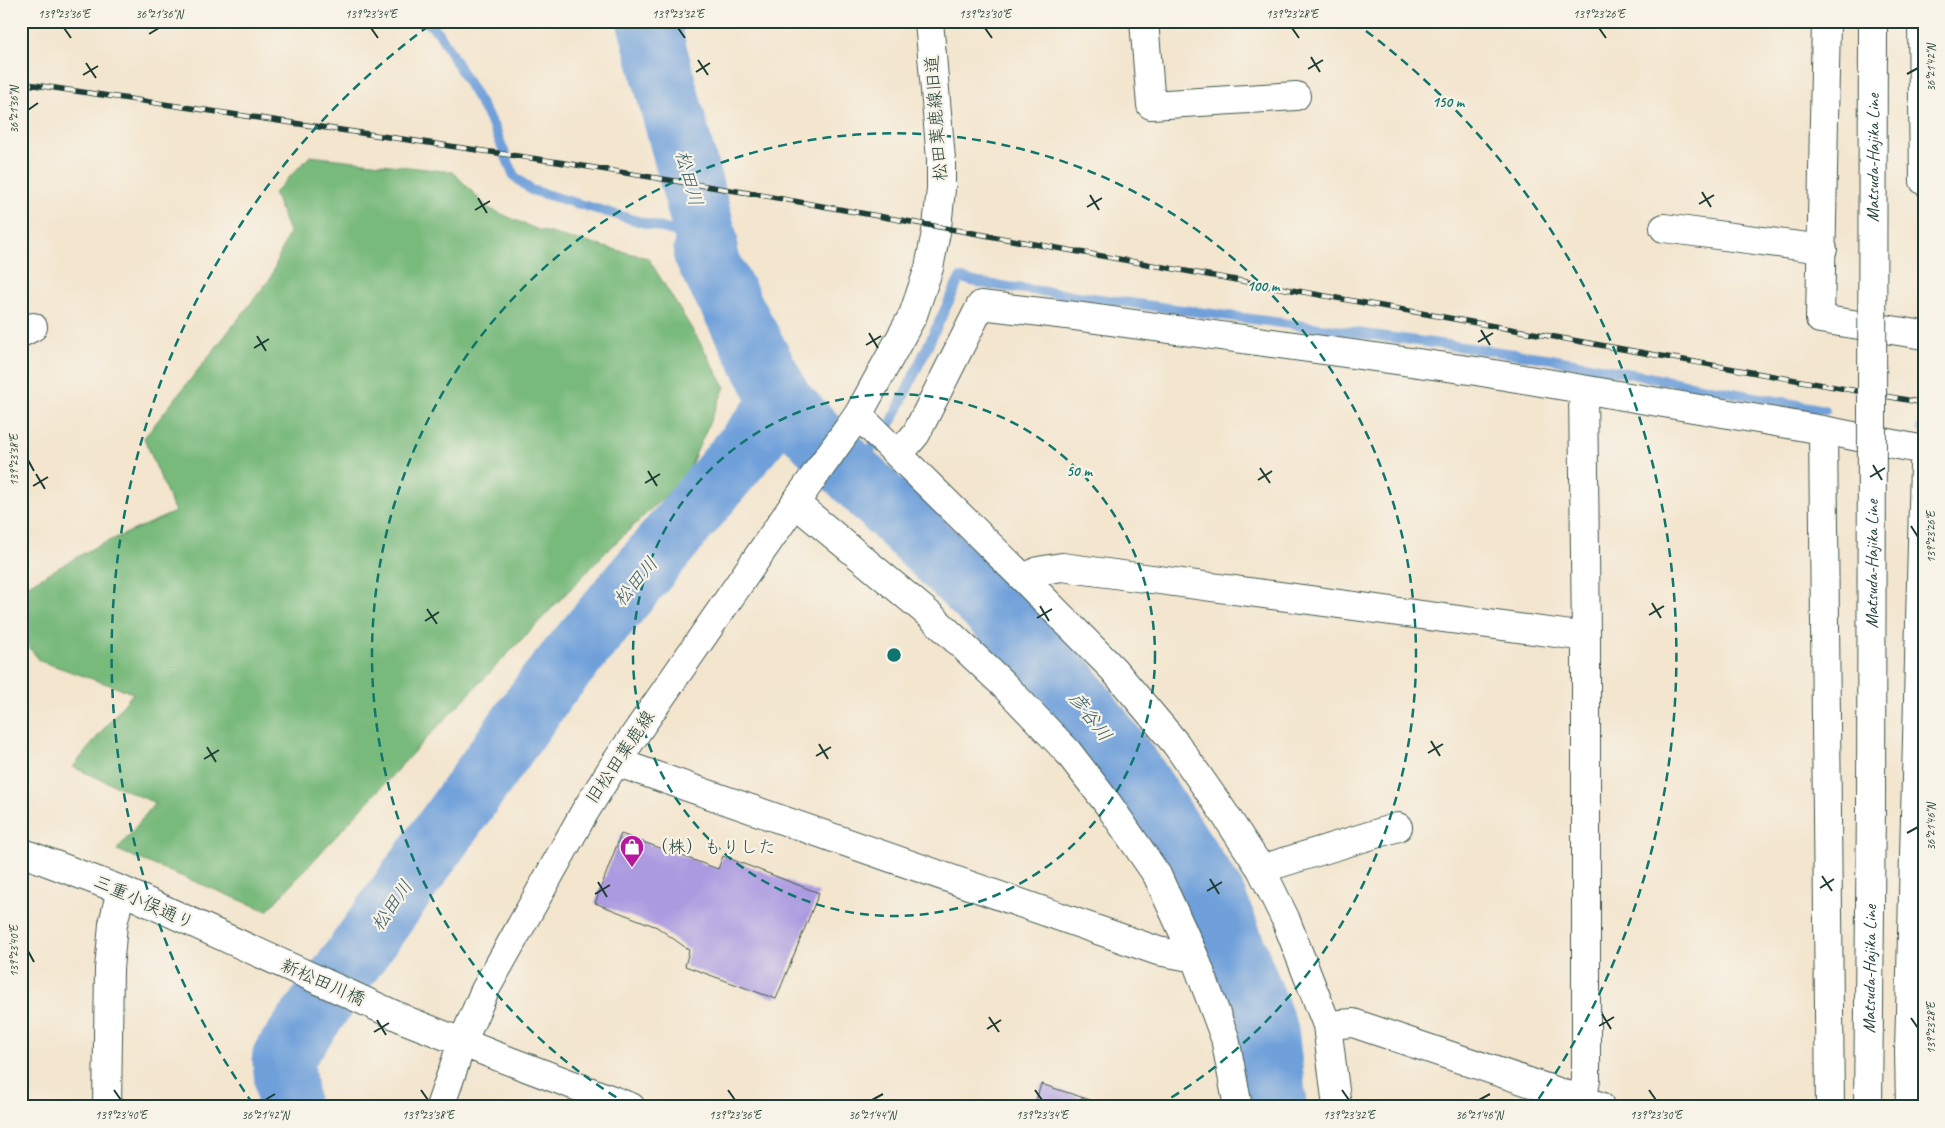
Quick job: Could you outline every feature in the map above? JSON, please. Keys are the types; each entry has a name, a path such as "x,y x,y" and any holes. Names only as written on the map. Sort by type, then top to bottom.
{"street":[{"name":"松田葉鹿線旧道","path":"873,435 929,268 937,227 941,189 941,158 929,21"},
{"path":"1144,21 1151,105 1296,96"},
{"path":"1826,21 1823,249 1820,319 1924,335"},
{"name":"Matsuda-Hajika Line","path":"1868,1107 1871,806 1873,21"},
{"path":"1922,21 1924,181"},
{"path":"1664,228 1823,249"},
{"path":"873,435 916,434 981,305 1085,317 1476,371 1823,430 1924,450"},
{"path":"1583,390 1586,637 1586,1079 1592,1104"},
{"path":"1823,430 1830,1107"},
{"path":"873,435 1024,579 1113,669 1176,744 1261,869 1285,918 1328,1025 1337,1107"},
{"name":"旧松田葉鹿線","path":"462,1042 485,990 507,948 584,812 616,762 800,496 873,435"},
{"path":"1910,1107 1917,1053 1924,465"},
{"path":"800,496 1002,683 1068,752 1108,804 1157,875 1195,958 1224,1038 1238,1107"},
{"path":"1024,579 1038,571 1062,567 1586,637"},
{"path":"616,762 1158,951 1195,958"},
{"path":"1261,869 1398,827"},
{"name":"三重小俣通り","path":"21,852 121,890 265,956"},
{"path":"107,1107 109,969 113,924 121,890"},
{"name":"新松田川橋","path":"265,956 408,1021 462,1042"},
{"path":"1328,1025 1353,1023 1592,1104"},
{"path":"440,1107 462,1042 631,1107"}],"green space":[{"path":"310,156 453,172 488,208 538,230 648,258 725,387 686,476 606,552 421,744 267,911 117,850 155,803 73,767 133,693 40,661 21,637 21,589 95,547 175,512 144,438 270,279 289,232 274,193"}],"building":[{"path":"621,834 718,869 723,856 819,893 776,999 685,966 689,950 657,927 595,903"},
{"path":"1041,1084 1109,1106 1109,1107 1034,1107"}],"waterway":[{"path":"426,21 439,33 494,127 514,176 531,190 707,241"},
{"name":"松田川","path":"288,1107 283,1057 547,687 783,403 704,253 707,241 648,21"},
{"path":"853,474 892,421 960,278 979,283 1546,358 1825,410"},
{"name":"彦谷川","path":"783,403 853,474 1064,679 1135,775 1215,898 1268,1034 1276,1107"}],"railway":[{"path":"21,83 558,162 755,194 1924,403"}],"place":[{"name":"（株）もりした","path":"632,868"}]}
